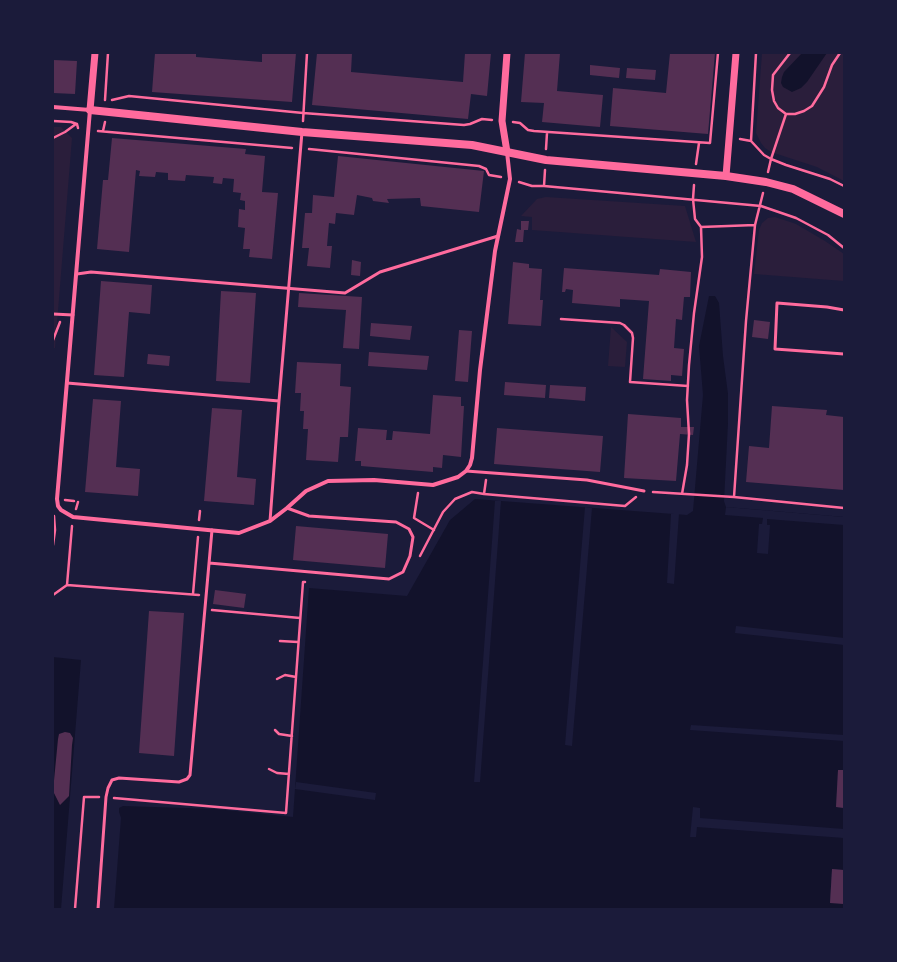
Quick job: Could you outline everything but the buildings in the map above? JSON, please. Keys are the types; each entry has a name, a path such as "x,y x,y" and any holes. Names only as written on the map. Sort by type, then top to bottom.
{"main road":[{"path":"90,110 302,132 472,145 546,160 726,176 766,182 793,189 844,214"}],"street":[{"path":"95,53 57,499 58,506 61,510 73,517 239,533 270,521 287,508 306,490 328,481 374,480 433,484 458,477 466,471 470,465 472,458 480,370 498,236 510,179 502,121 507,53"},
{"path":"726,176 736,53"},
{"path":"53,107 90,110"}],"lane":[{"path":"270,521 302,132"},
{"path":"77,274 91,272 345,293 380,272 498,236"},
{"path":"844,310 827,307 777,303 775,349 844,354"},
{"path":"53,314 73,315"},
{"path":"67,383 279,401"},
{"path":"466,471 587,480 644,491"},
{"path":"208,563 389,579 403,572 410,556 414,537 410,529 396,522 309,516 287,508"},
{"path":"98,909 106,798 108,788 112,780 119,778 179,782 187,779 190,775 212,530"}],"path":[{"path":"108,53 104,100 129,96 303,113 464,125 482,119"},
{"path":"302,132 307,53"},
{"path":"520,123 528,130 534,131 710,144 718,53"},
{"path":"756,53 751,140 764,155 771,159 830,179 844,186"},
{"path":"790,53 773,75 772,90 774,101 778,108 786,114 795,114 812,106 824,87 832,65 840,53"},
{"path":"771,159 786,114"},
{"path":"53,120 77,124 53,138"},
{"path":"89,130 300,148 479,166 486,169 488,175"},
{"path":"532,186 761,206 796,218 828,235 844,248"},
{"path":"682,494 687,465 689,434 688,386 694,313 702,257 702,227 695,219 693,199"},
{"path":"734,497 746,321 755,224 761,206"},
{"path":"702,227 755,224"},
{"path":"561,319 620,323 624,325 632,333 633,338 630,382 688,386"},
{"path":"419,484 414,518 434,530"},
{"path":"418,559 443,512 455,499 472,492 625,506 644,491 734,497 844,508"},
{"path":"67,585 70,535 73,517 78,502"},
{"path":"193,594 200,511"},
{"path":"53,514 55,530 53,545"},
{"path":"75,909 84,797 286,813 302,582 310,582"},
{"path":"53,595 67,585 193,594 205,596 211,610 300,618"},
{"path":"280,641 298,642"},
{"path":"277,679 285,675 296,677"},
{"path":"275,730 279,734 292,736"},
{"path":"270,769 277,773 289,774"}],"shaded area":[{"path":"762,53 844,53 844,181 817,167 771,152 761,143 756,133"},
{"path":"802,53 827,53 807,82 801,88 792,92 783,87 781,83 782,77 784,72"},
{"path":"53,127 61,127 72,138 55,348 53,348"},
{"path":"546,197 685,206 696,242 532,230 532,217 521,216 537,199"},
{"path":"775,217 796,224 844,254 844,281 754,274 759,230 762,223 768,218"},
{"path":"709,296 715,296 719,303 723,356 728,394 724,501 726,507 844,517 844,770 838,770 836,807 844,808 844,870 832,869 830,902 844,904 844,909 114,909 121,818 119,808 123,806 216,809 293,817 309,588 407,596 450,520 475,499 687,515 693,511 703,395 699,346"},
{"path":"611,327 627,342 625,367 608,366"},
{"path":"53,657 81,660 61,909 53,909"}],"pier":[{"path":"495,501 501,501 480,782 474,782"},
{"path":"585,507 592,508 572,746 565,745"},
{"path":"726,507 844,517 844,525 767,519 767,525 770,525 768,554 757,553 759,524 762,524 763,518 725,515"},
{"path":"671,514 679,514 674,584 667,583"},
{"path":"736,626 844,638 844,645 735,633"},
{"path":"691,725 844,735 844,741 690,730"},
{"path":"296,782 376,793 375,800 295,789"},
{"path":"693,807 700,808 700,818 844,829 844,838 697,827 696,837 690,837"}]}
